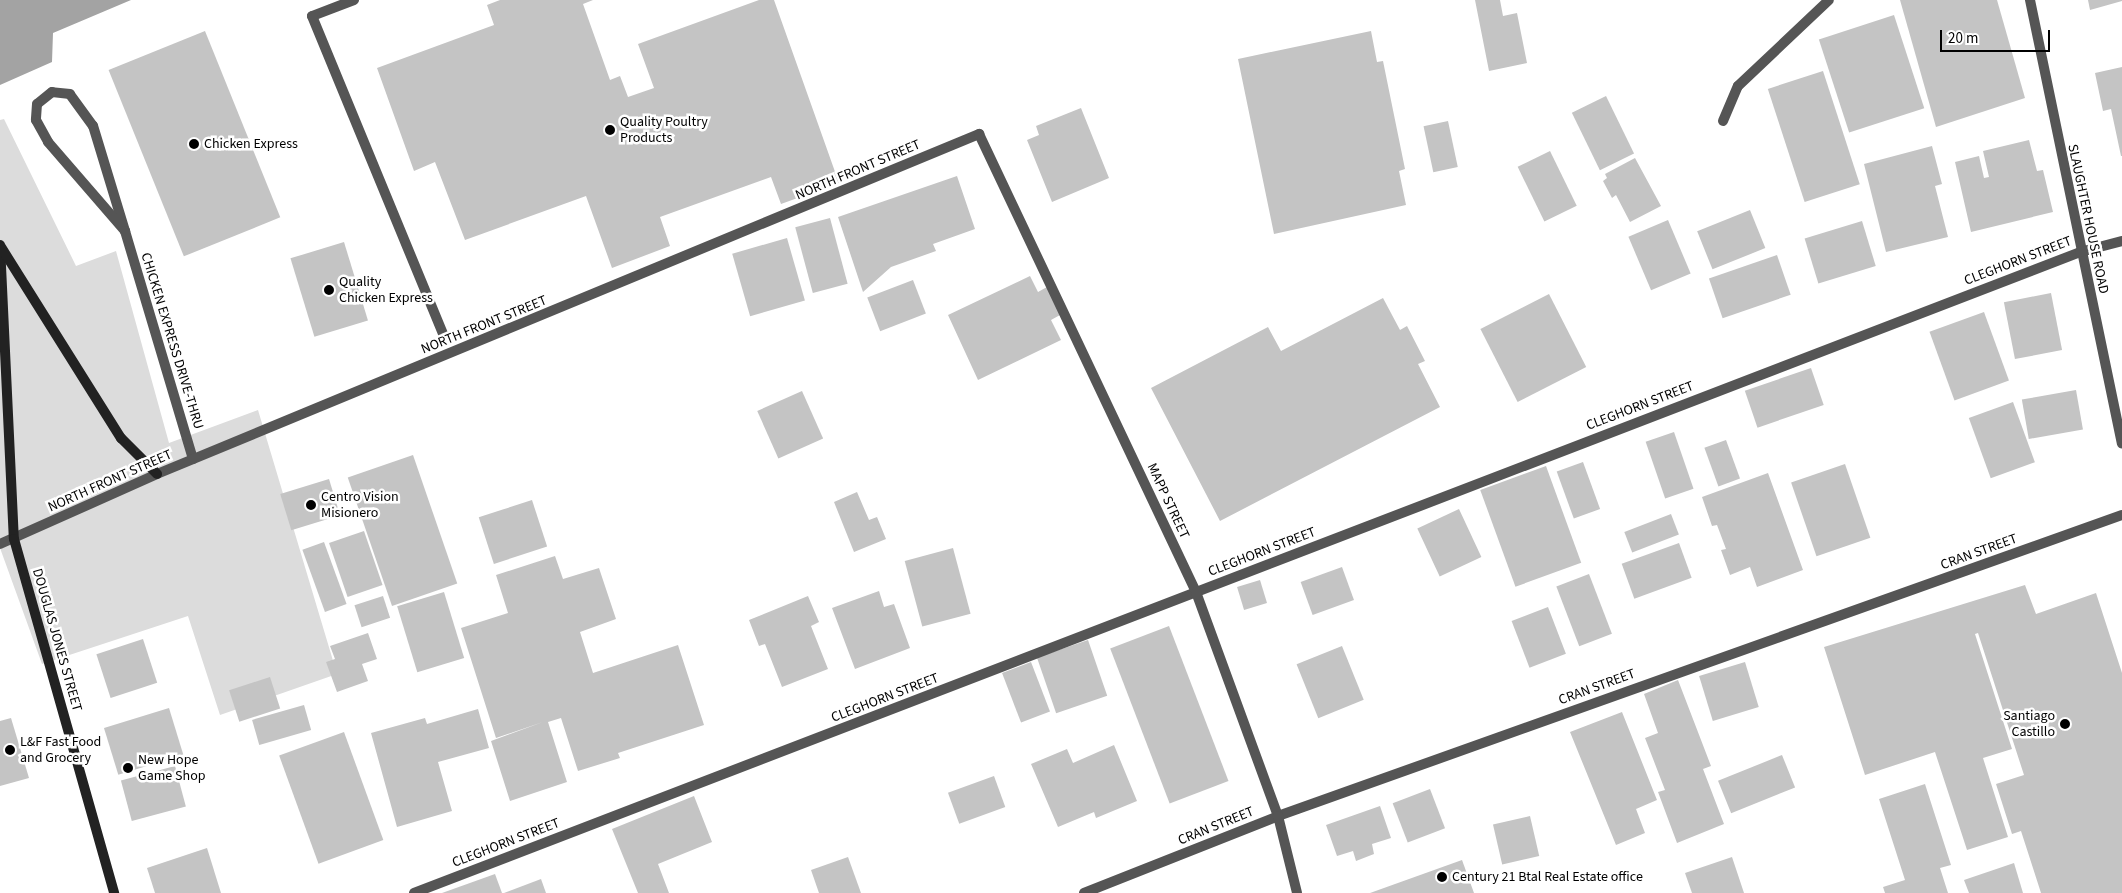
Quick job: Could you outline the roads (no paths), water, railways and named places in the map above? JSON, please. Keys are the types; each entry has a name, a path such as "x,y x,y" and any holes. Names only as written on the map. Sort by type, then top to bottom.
{"main road":[{"path":"0,245 121,438 157,474"},
{"name":"DOUGLAS JONES STREET","path":"0,245 14,539 114,893"}],"street":[{"path":"354,0 312,16 444,336"},
{"path":"1723,122 1738,86 1829,0"},
{"name":"SLAUGHTER HOUSE ROAD","path":"2030,0 2080,252 2122,444"},
{"name":"CHICKEN EXPRESS DRIVE-THRU","path":"125,231 48,142 36,120 37,104 52,92 70,94 93,126 125,231 193,459"},
{"name":"NORTH FRONT STREET","path":"0,544 157,474 979,134"},
{"name":"MAPP STREET","path":"979,134 1196,592 1278,816 1297,893"},
{"name":"CLEGHORN STREET","path":"414,893 2080,252 2122,241"},
{"name":"CRAN STREET","path":"1084,893 1278,816 2122,515"}],"place":[{"name":"Quality Poultry Products","path":"610,130"},
{"name":"Chicken Express","path":"194,144"},
{"name":"Quality Chicken Express","path":"329,290"},
{"name":"Centro Vision Misionero","path":"311,505"},
{"name":"Santiago Castillo","path":"2065,724"},
{"name":"L&F Fast Food and Grocery","path":"10,750"},
{"name":"New Hope Game Shop","path":"128,768"},
{"name":"Century 21 Btal Real Estate office","path":"1442,877"}]}
